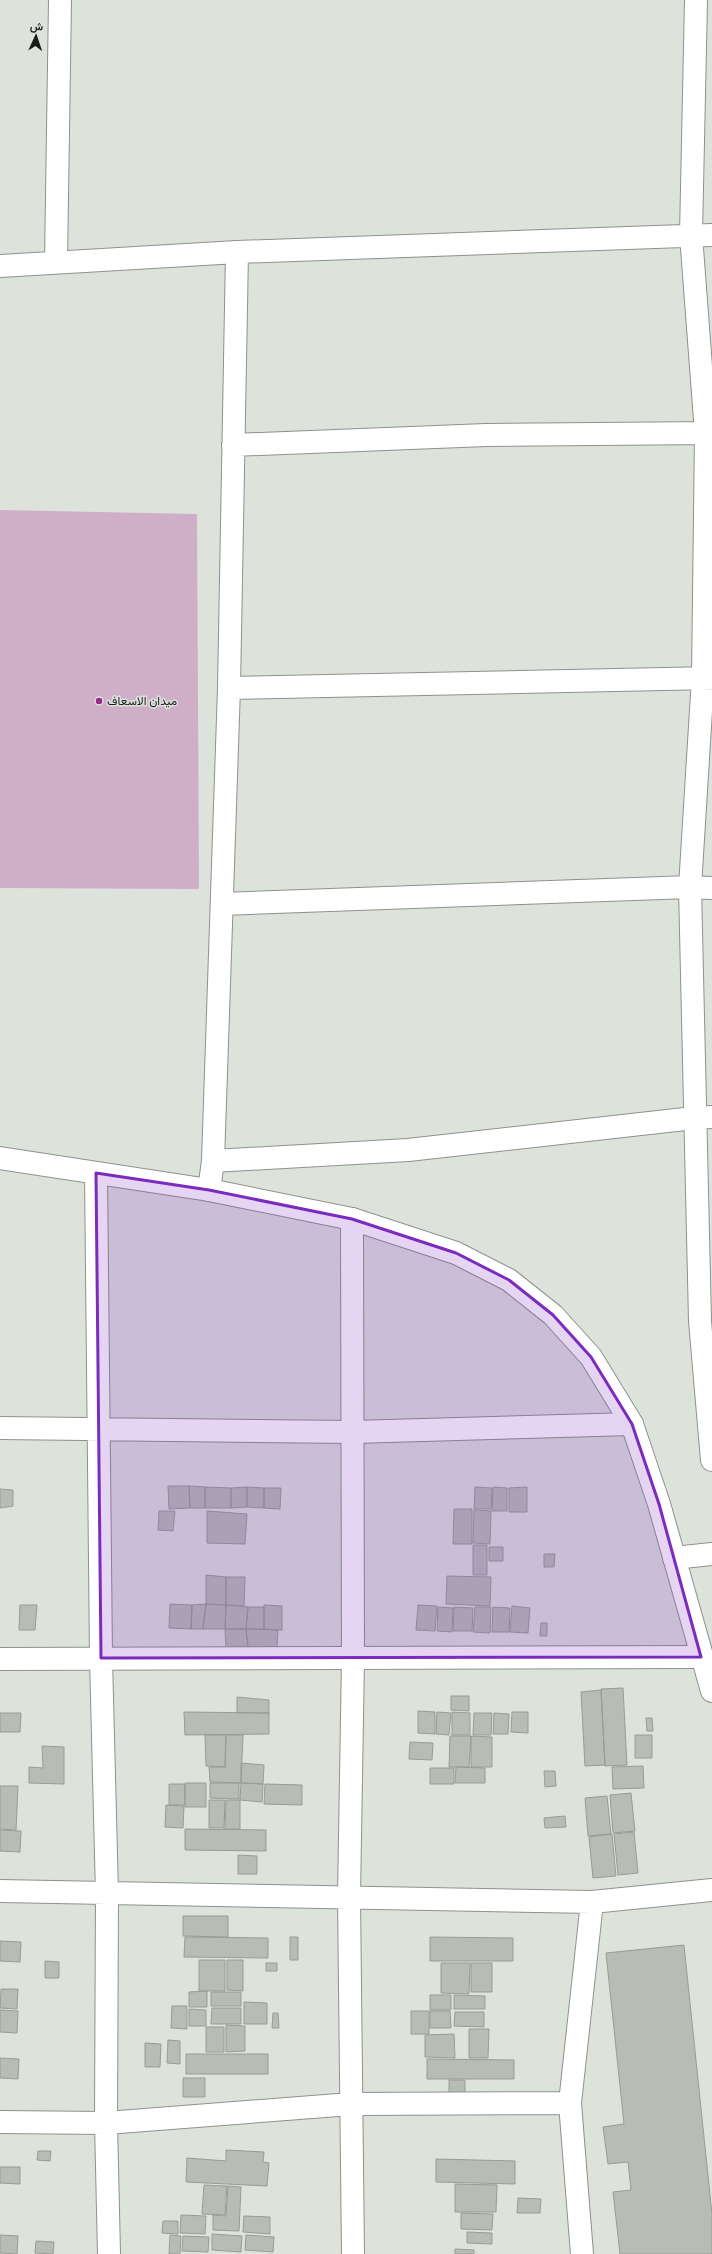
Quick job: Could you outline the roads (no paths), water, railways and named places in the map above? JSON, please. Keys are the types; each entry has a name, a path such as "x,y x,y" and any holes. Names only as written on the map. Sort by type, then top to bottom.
{"main road":[{"path":"56,262 60,0"},
{"path":"702,9 702,235 709,433 708,678 690,887 703,1117 698,1181 712,1460"},
{"path":"0,266 237,252 702,235"},
{"path":"209,1190 213,1161 229,688 237,252"},
{"path":"233,445 486,435 709,433"},
{"path":"229,688 708,678"},
{"path":"222,904 690,887 712,888"},
{"path":"213,1161 408,1150 703,1117"},
{"path":"0,1158 209,1190 352,1219 456,1253 509,1280 553,1315 591,1357 632,1424 659,1504 701,1657 712,1691"},
{"path":"96,1173 101,1658 107,1894 106,2123 109,2254"},
{"path":"352,1219 353,1658 348,1896 353,2254"},
{"path":"0,1428 353,1432 632,1424"},
{"path":"674,1558 712,1554"},
{"path":"0,1659 701,1657"},
{"path":"0,1891 107,1894 348,1896 592,1902 712,1890"},
{"path":"582,2254 570,2103 592,1902"},
{"path":"0,2122 106,2123 351,2104 570,2103"}],"place":[{"name":"ميدان الاسعاف","path":"99,701"}]}
